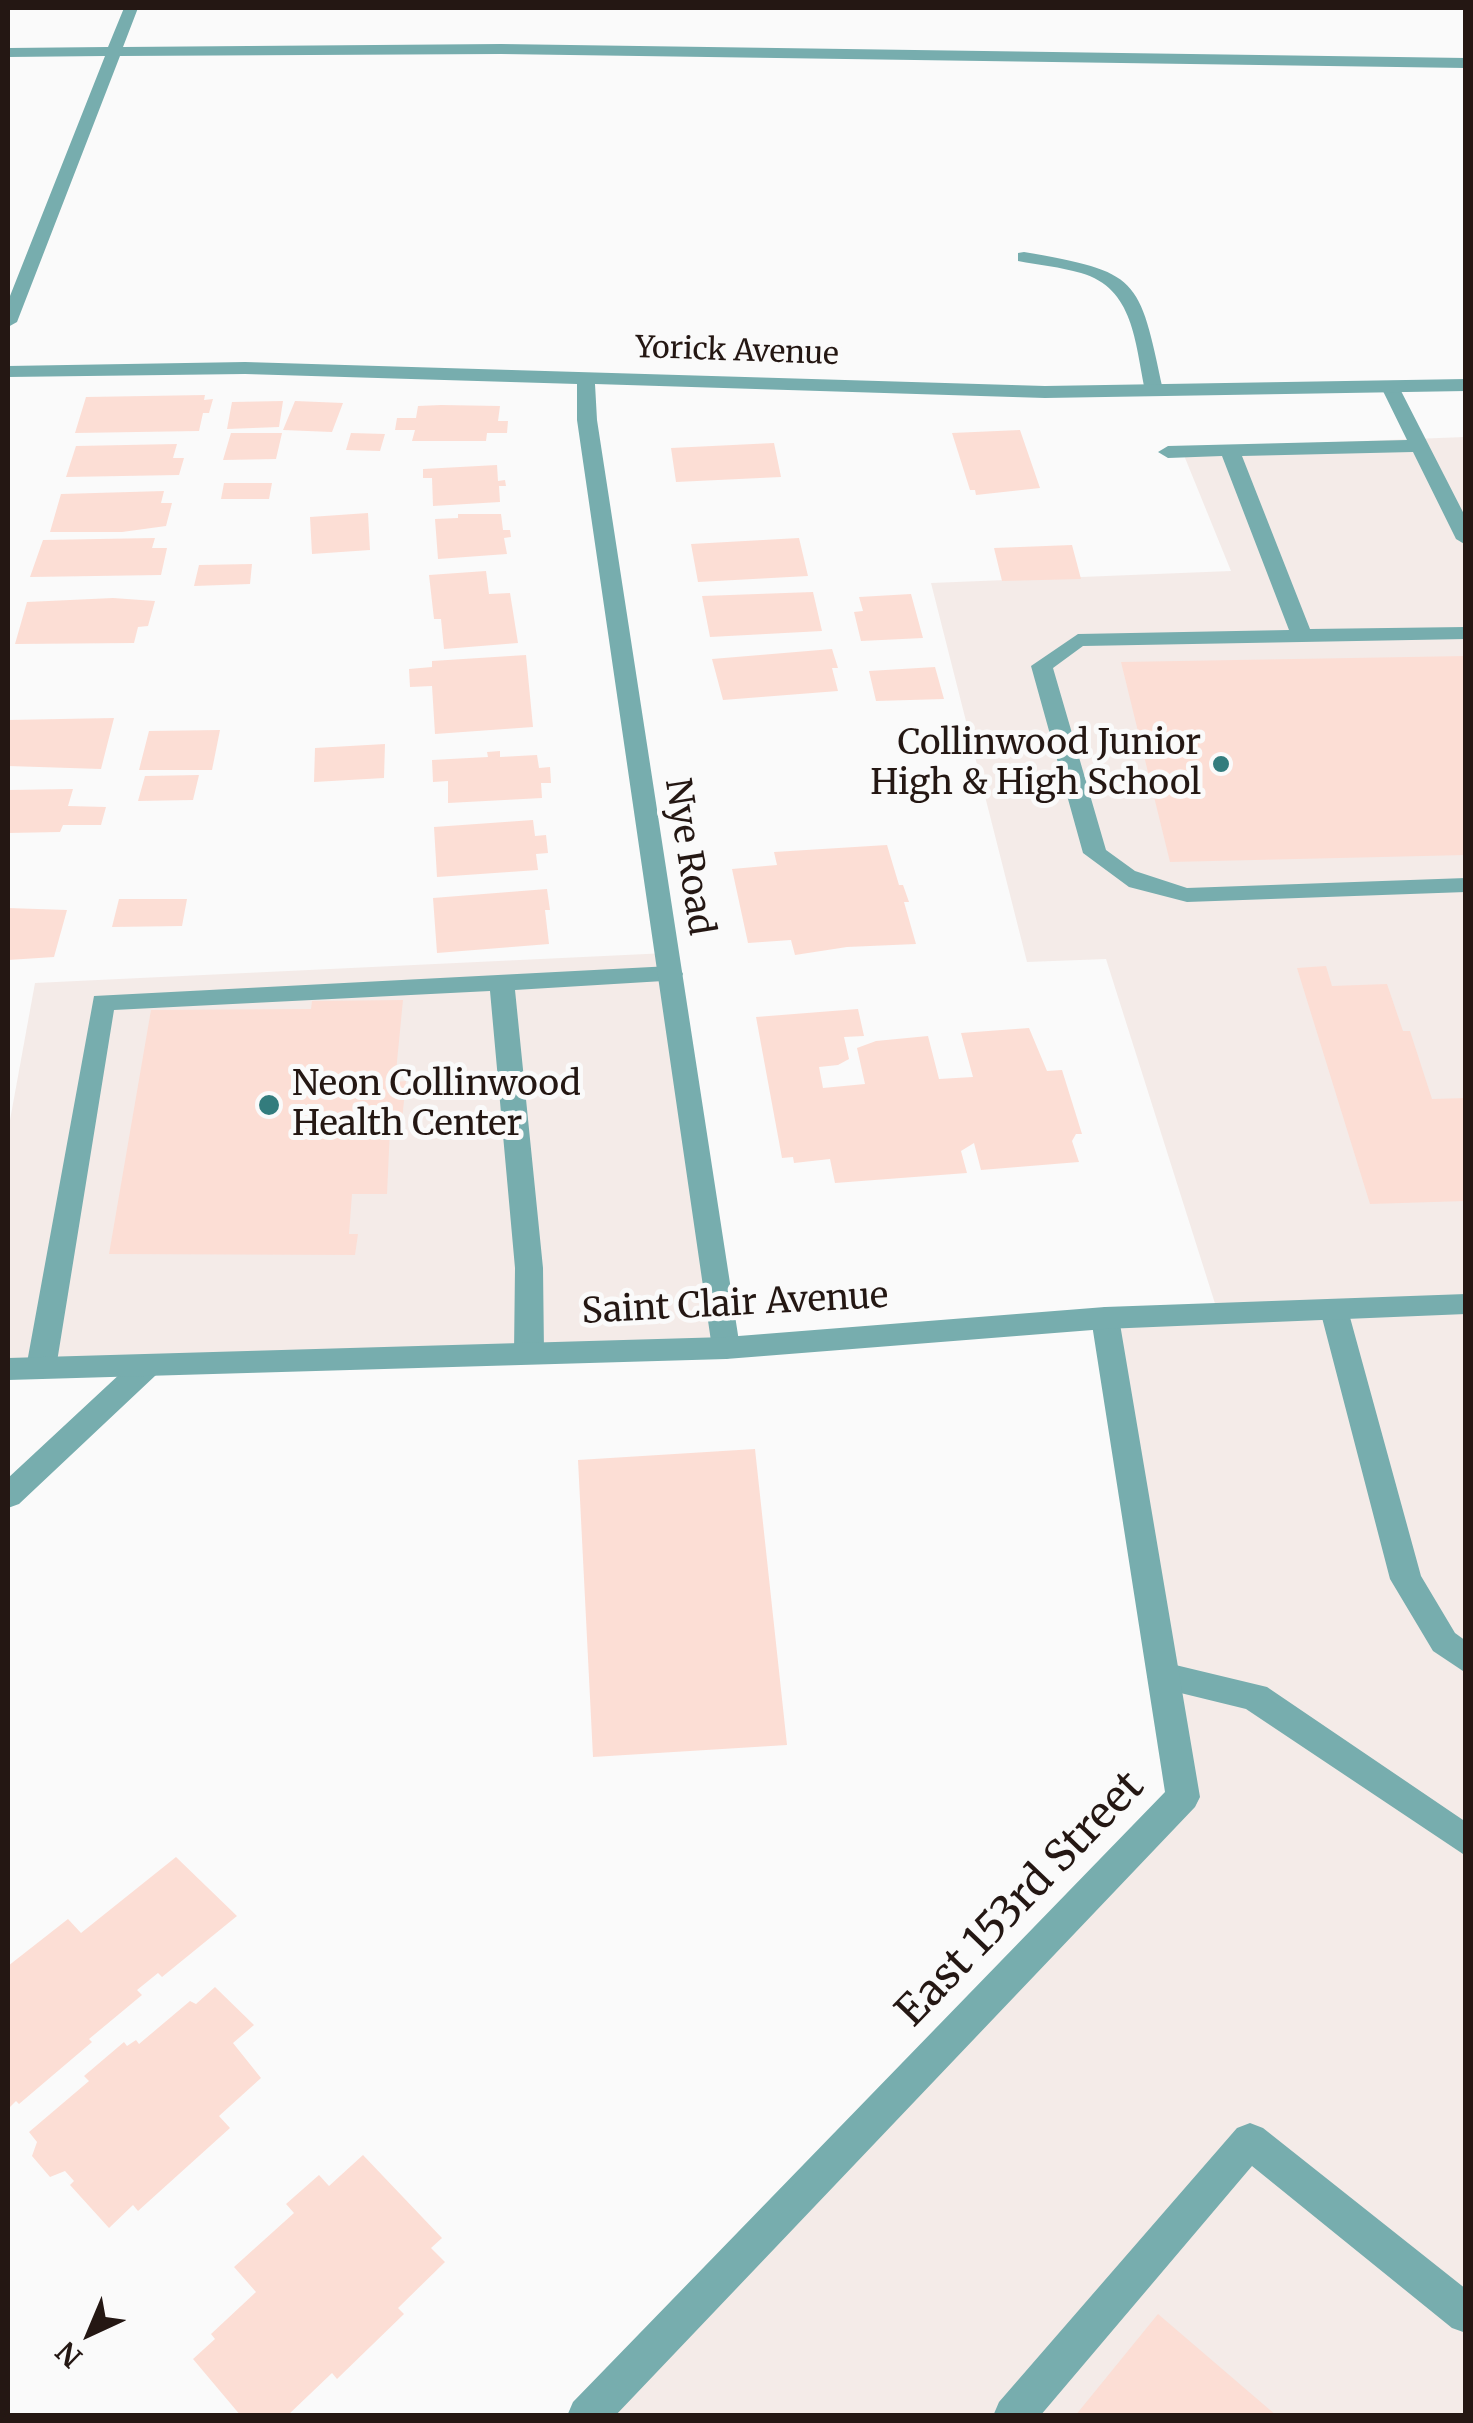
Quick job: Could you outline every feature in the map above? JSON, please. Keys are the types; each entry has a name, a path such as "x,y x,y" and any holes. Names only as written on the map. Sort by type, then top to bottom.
{"street":[{"path":"8,322 131,8"},
{"path":"8,52 502,49 1466,63"},
{"path":"1024,257 1088,271 1122,287 1131,305 1154,390"},
{"name":"Yorick Avenue","path":"8,372 245,368 1045,392 1466,385"},
{"name":"Nye Road","path":"586,377 587,420 726,1348"},
{"path":"1390,387 1466,540"},
{"path":"1168,452 1418,446"},
{"path":"1230,451 1302,636"},
{"path":"1466,633 1078,640 1042,666 1096,854 1119,874 1151,890 1187,895 1466,885"},
{"path":"41,1368 102,1002 671,974"},
{"path":"502,984 529,1268 530,1353"},
{"name":"Saint Clair Avenue","path":"8,1368 726,1348 1105,1318 1466,1304"},
{"path":"1334,1310 1406,1579 1444,1642 1466,1660"},
{"name":"East 153rd Street","path":"587,2416 1183,1797 1105,1318"},
{"path":"8,1496 146,1367"},
{"path":"1164,1676 1255,1697 1466,1842"},
{"path":"1013,2416 1250,2141 1466,2314"}],"shaded area":[{"path":"1465,437 1465,2415 587,2416 1183,1797 1105,1318 1218,1313 1106,959 1027,962 931,583 1231,571 1181,448"},
{"path":"667,953 726,1348 8,1369 8,1131 35,983"}],"building":[{"path":"205,395 204,400 213,399 209,413 203,413 199,431 75,433 86,397"},
{"path":"283,401 279,427 227,429 232,402"},
{"path":"295,401 343,403 332,432 283,430"},
{"path":"418,406 500,406 498,421 508,421 507,433 487,433 486,441 412,441 415,430 395,430 397,418 416,418"},
{"path":"1020,430 1040,488 976,495 975,490 970,490 952,433"},
{"path":"231,433 282,433 276,459 223,460"},
{"path":"351,433 385,434 380,451 346,450"},
{"path":"774,443 781,477 676,482 671,448"},
{"path":"177,444 173,458 184,458 179,475 66,477 76,446"},
{"path":"497,465 498,481 505,480 506,486 499,486 500,502 433,506 432,478 423,478 423,469"},
{"path":"224,483 272,483 269,499 221,499"},
{"path":"164,491 161,503 172,503 166,526 122,532 50,532 61,494"},
{"path":"368,513 370,550 312,554 310,517"},
{"path":"458,514 501,514 503,530 510,530 511,537 504,538 507,554 438,559 435,519 458,518"},
{"path":"155,538 152,548 167,548 161,575 30,577 43,540"},
{"path":"799,538 808,576 698,582 691,544"},
{"path":"1072,545 1081,579 1002,581 994,548"},
{"path":"252,564 250,584 194,586 199,565"},
{"path":"486,571 489,594 510,593 518,643 444,649 441,619 434,619 429,575"},
{"path":"813,592 822,631 710,637 702,596"},
{"path":"911,594 923,638 861,641 854,612 863,611 859,597"},
{"path":"113,598 155,601 148,626 138,627 134,643 15,644 27,602"},
{"path":"832,649 838,668 832,668 838,691 723,700 712,659"},
{"path":"526,655 533,727 435,734 432,686 410,687 409,669 432,667 432,661"},
{"path":"1466,656 1466,855 1170,862 1121,662"},
{"path":"935,667 944,699 876,701 869,671"},
{"path":"114,718 101,769 8,766 8,720"},
{"path":"220,730 212,770 139,770 149,731"},
{"path":"385,744 384,778 314,782 315,748"},
{"path":"500,751 500,757 537,755 539,768 550,767 551,783 541,783 542,798 448,803 448,781 433,782 432,760 488,757 487,752"},
{"path":"199,775 193,800 138,801 145,776"},
{"path":"73,789 68,806 106,807 101,825 63,825 60,832 8,833 8,790"},
{"path":"533,820 535,836 546,835 548,853 536,854 538,870 437,877 434,827"},
{"path":"887,845 899,885 903,885 909,902 904,902 916,944 847,947 795,955 791,940 748,943 732,869 777,865 774,852"},
{"path":"547,889 549,944 437,953 433,898"},
{"path":"119,899 187,899 182,926 112,927"},
{"path":"8,908 67,910 54,957 8,960"},
{"path":"1326,966 1332,986 1387,984 1403,1031 1410,1031 1432,1099 1466,1098 1466,1201 1370,1204 1297,968"},
{"name":"Neon Collinwood Health Center","path":"403,1000 395,1082 406,1081 401,1130 390,1129 387,1194 352,1194 349,1234 358,1234 355,1255 109,1254 151,1010 311,1009 312,1001"},
{"path":"858,1009 864,1036 844,1037 849,1059 819,1067 823,1088 865,1084 857,1048 876,1041 928,1036 939,1079 973,1077 961,1033 1029,1028 1047,1071 1062,1070 1082,1134 1076,1134 1072,1141 1079,1162 981,1170 974,1143 961,1151 967,1173 835,1183 830,1159 794,1163 793,1157 782,1158 756,1017"},
{"path":"755,1449 787,1745 593,1757 578,1460"},
{"path":"176,1857 237,1916 162,1977 158,1973 137,1990 142,1995 89,2039 92,2042 8,2109 8,1966 68,1919 81,1933"},
{"path":"215,1987 254,2025 233,2043 261,2078 219,2116 230,2128 138,2211 133,2205 109,2228 70,2185 74,2181 65,2171 50,2177 32,2156 37,2142 29,2132 89,2081 84,2076 124,2042 127,2046 136,2040 139,2044 190,2001 196,2004"},
{"path":"363,2155 442,2238 431,2248 445,2262 398,2308 404,2314 337,2379 332,2373 287,2416 241,2416 193,2359 215,2339 211,2334 256,2292 234,2267 294,2213 286,2204 319,2175 329,2186"},
{"path":"1158,2314 1277,2416 1075,2416"}],"place":[{"name":"Collinwood Junior High & High School","path":"1221,764"},
{"name":"Neon Collinwood Health Center","path":"269,1105"}]}
